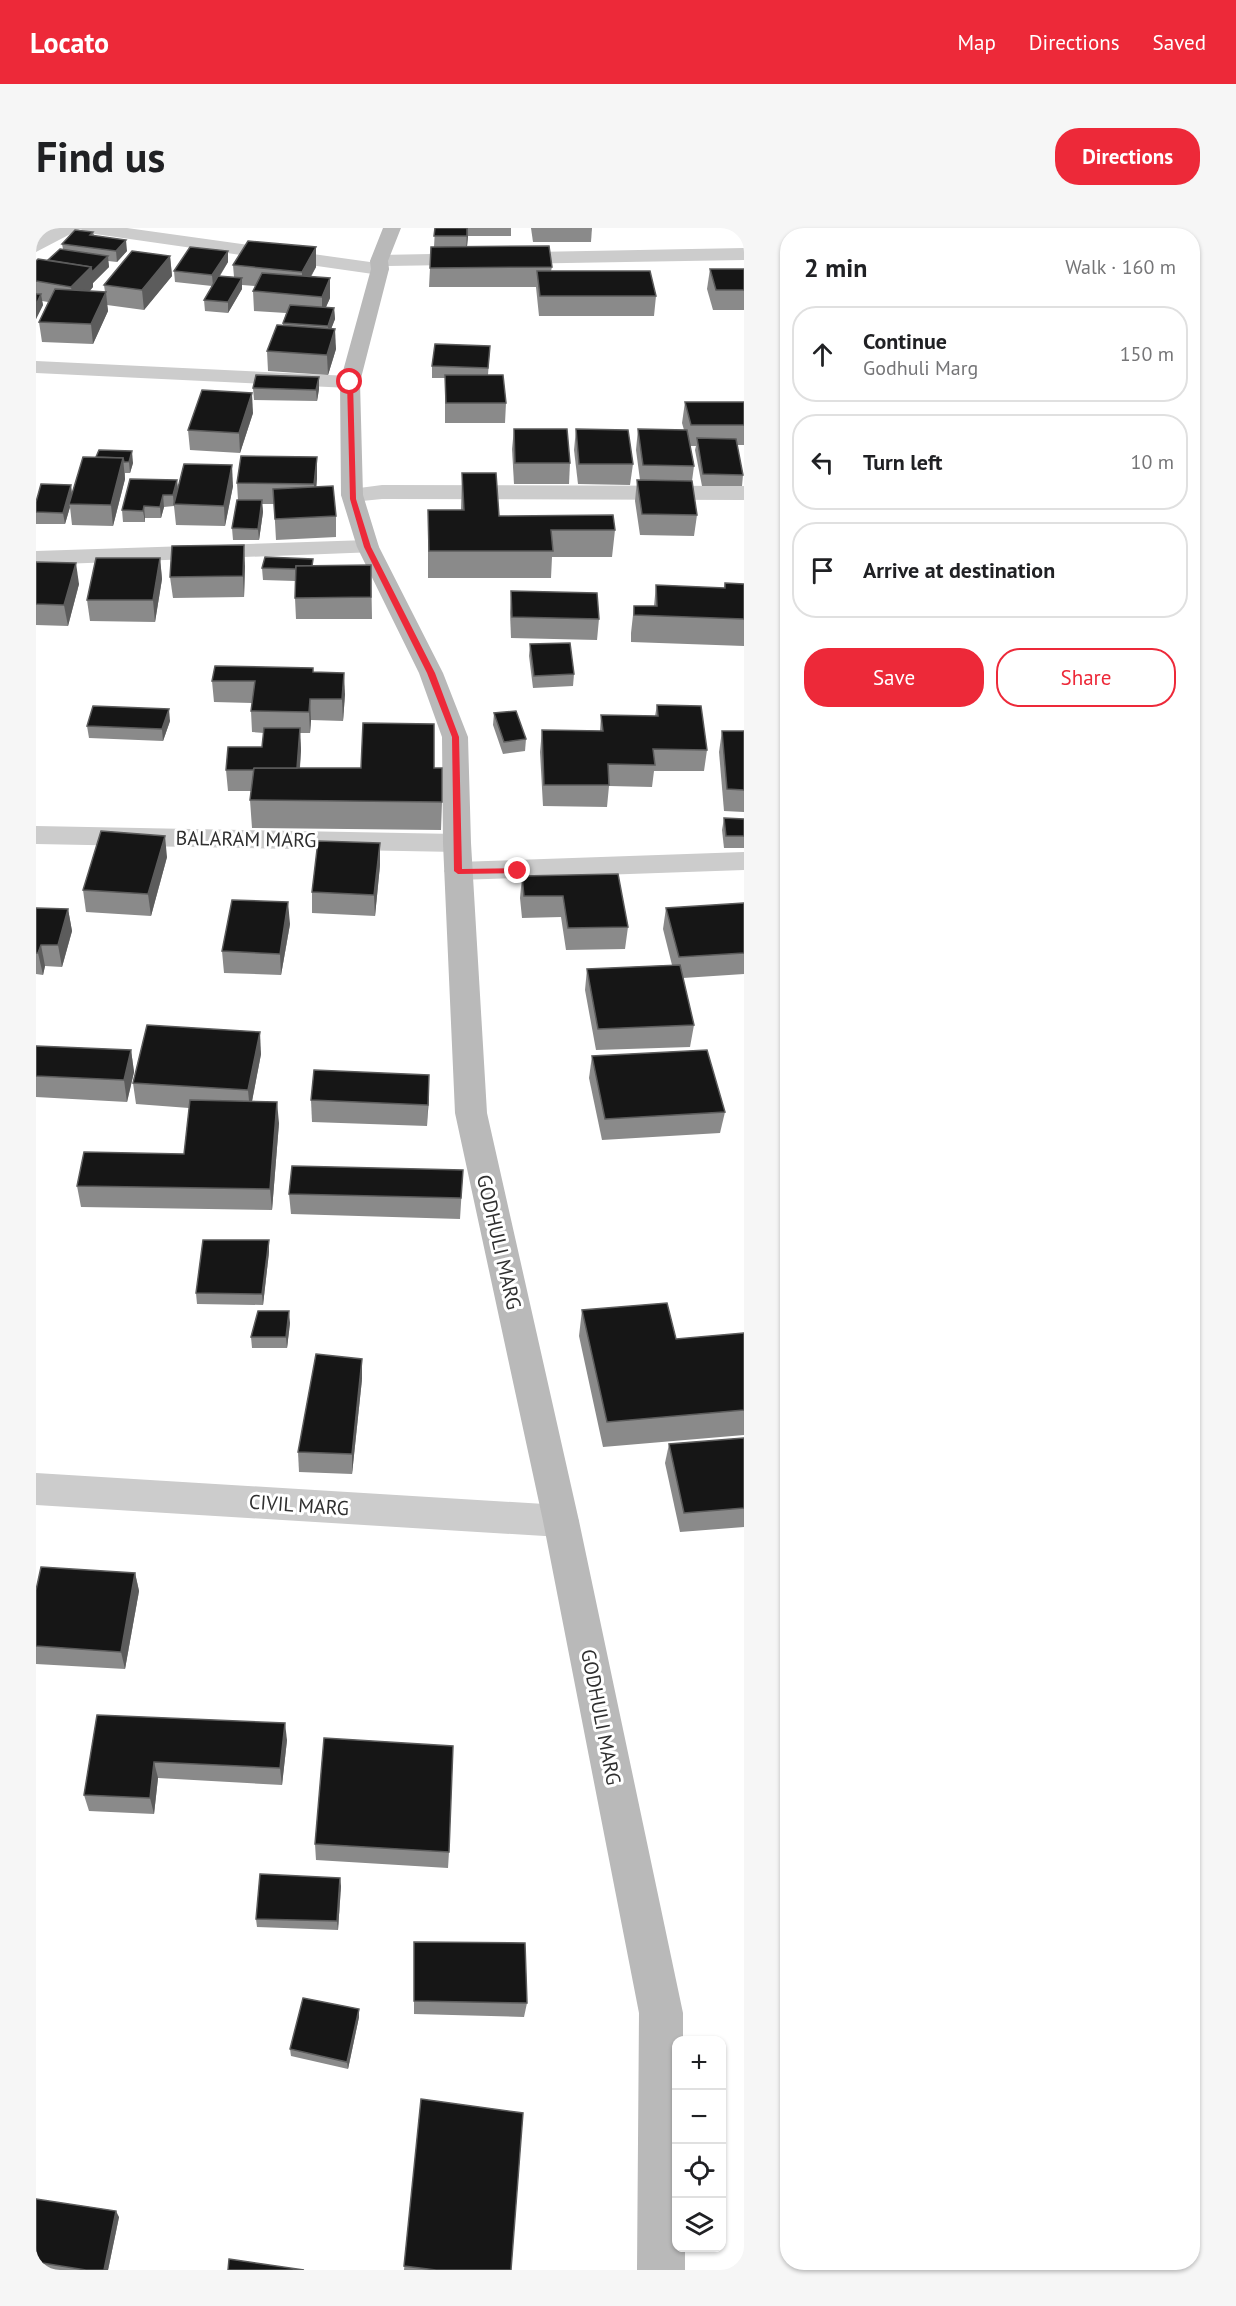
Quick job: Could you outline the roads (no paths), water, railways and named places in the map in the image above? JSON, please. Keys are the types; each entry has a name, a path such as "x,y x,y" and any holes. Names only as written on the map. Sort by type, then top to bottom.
{"main road":[{"name":"GODHULI MARG","path":"392,228 380,265 350,382 352,495 368,547 431,673 455,737 458,857 471,1113 561,1521 661,2013 661,2270"}],"street":[{"path":"36,246 59,230 71,228"},
{"path":"88,228 380,265 744,254"},
{"path":"36,367 350,382"},
{"path":"352,495 382,492 744,493"},
{"path":"36,558 368,547"},
{"name":"BALARAM MARG","path":"36,835 458,857 744,861"},
{"name":"CIVIL MARG","path":"36,1489 561,1521"}]}
